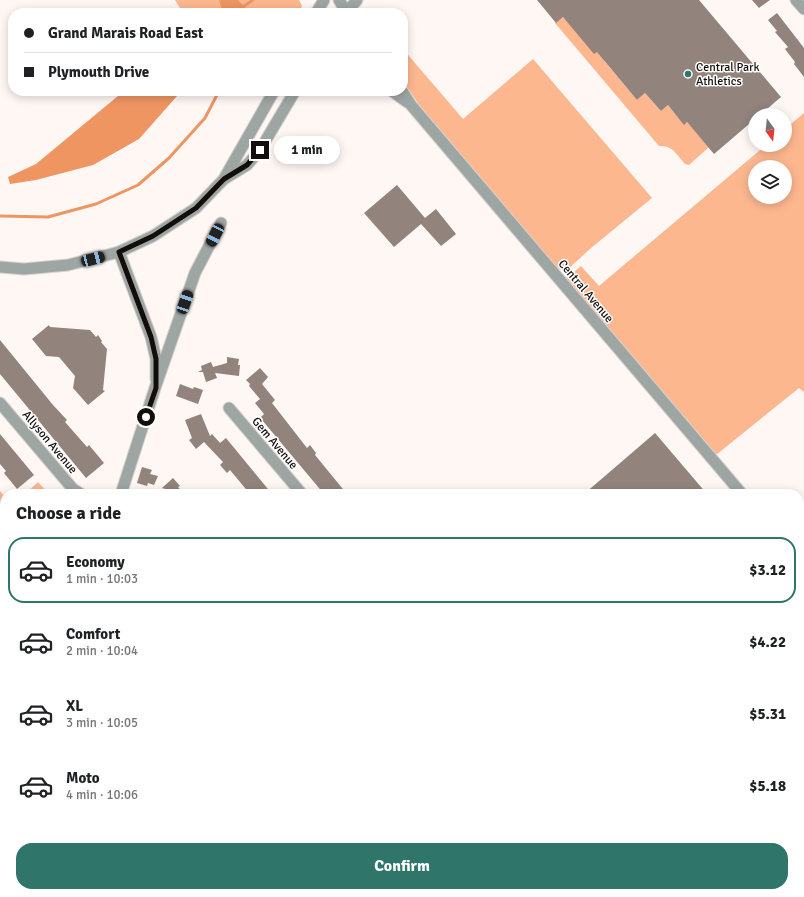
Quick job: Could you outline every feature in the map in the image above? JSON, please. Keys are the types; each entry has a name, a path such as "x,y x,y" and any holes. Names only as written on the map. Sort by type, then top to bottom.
{"street":[{"path":"350,8 356,0"},
{"path":"796,0 804,9"},
{"path":"0,267 24,269 68,265 119,252 153,236 196,208 224,179 271,96"},
{"path":"224,179 247,165 260,150 292,96"},
{"name":"Central Avenue","path":"399,96 411,105"},
{"name":"Central Avenue","path":"405,96 411,105 738,489"},
{"path":"123,489 195,273 221,223"},
{"path":"119,252 151,337 156,359 156,388"},
{"name":"Allyson Avenue","path":"0,403 73,489"},
{"name":"Gem Avenue","path":"229,408 298,489"}],"shaded area":[{"path":"175,0 299,0 302,6 301,8 180,8"},
{"path":"219,0 238,0 245,8 221,8"},
{"path":"563,17 599,50 605,62 637,100 645,93 661,111 668,105 684,124 687,122 709,147 689,165 685,164 677,154 668,147 659,146 555,23"},
{"path":"408,55 463,119 533,59 652,198 591,248 567,270 558,269 419,105 408,88"},
{"path":"118,96 177,96 139,139 93,165 36,180 10,184 8,177 36,164"},
{"path":"804,113 804,392 799,388 716,455 566,279 581,266 599,286 748,160 748,204 792,204 792,160 748,160 758,152 792,152 792,123"},
{"path":"38,482 44,489 30,489"}],"building":[{"name":"Central Park Athletics","path":"537,0 699,0 781,97 768,108 748,108 748,125 714,154 687,122 684,125 668,105 661,111 645,93 637,100 597,52 594,54 563,17 556,23"},
{"path":"752,0 770,0 759,8"},
{"path":"777,13 804,48 804,77 785,49 788,47 775,32 777,31 768,20"},
{"path":"397,185 425,218 436,209 456,234 441,246 421,224 394,247 364,213"},
{"path":"49,325 50,327 90,330 96,337 98,335 102,341 101,342 107,349 103,390 105,391 88,405 73,388 75,376 59,357 46,356 32,339"},
{"path":"0,340 67,420 65,422 87,447 89,445 104,463 86,478 0,374"},
{"path":"227,357 239,359 239,376 215,373 217,378 206,382 203,372 198,372 202,370 201,366 211,362 213,367 227,363"},
{"path":"260,368 268,377 262,384 275,400 272,403 307,448 310,445 316,453 315,455 343,489 320,489 262,420 263,419 261,417 264,414 255,403 260,399 246,380"},
{"path":"180,384 193,389 194,387 203,390 198,404 176,396"},
{"path":"201,414 210,436 212,434 220,443 226,438 268,489 246,489 230,470 227,473 220,465 223,462 204,442 196,449 189,440 192,438 185,420"},
{"path":"655,433 703,489 590,489"},
{"path":"0,434 34,475 17,489 4,473 6,471 0,464"},
{"path":"142,467 152,470 150,474 158,476 154,485 148,483 147,486 137,483"},
{"path":"173,478 180,486 178,487 180,489 162,488"}],"waterway":[{"path":"244,6 253,0"},
{"path":"0,216 48,217 96,204 138,185 169,158 205,118 216,96"}],"place":[{"name":"Central Park Athletics","path":"688,74"}],"route":[{"path":"146,417 156,388 156,359 151,337 119,252 153,236 196,208 224,179 247,165 260,150"}]}
